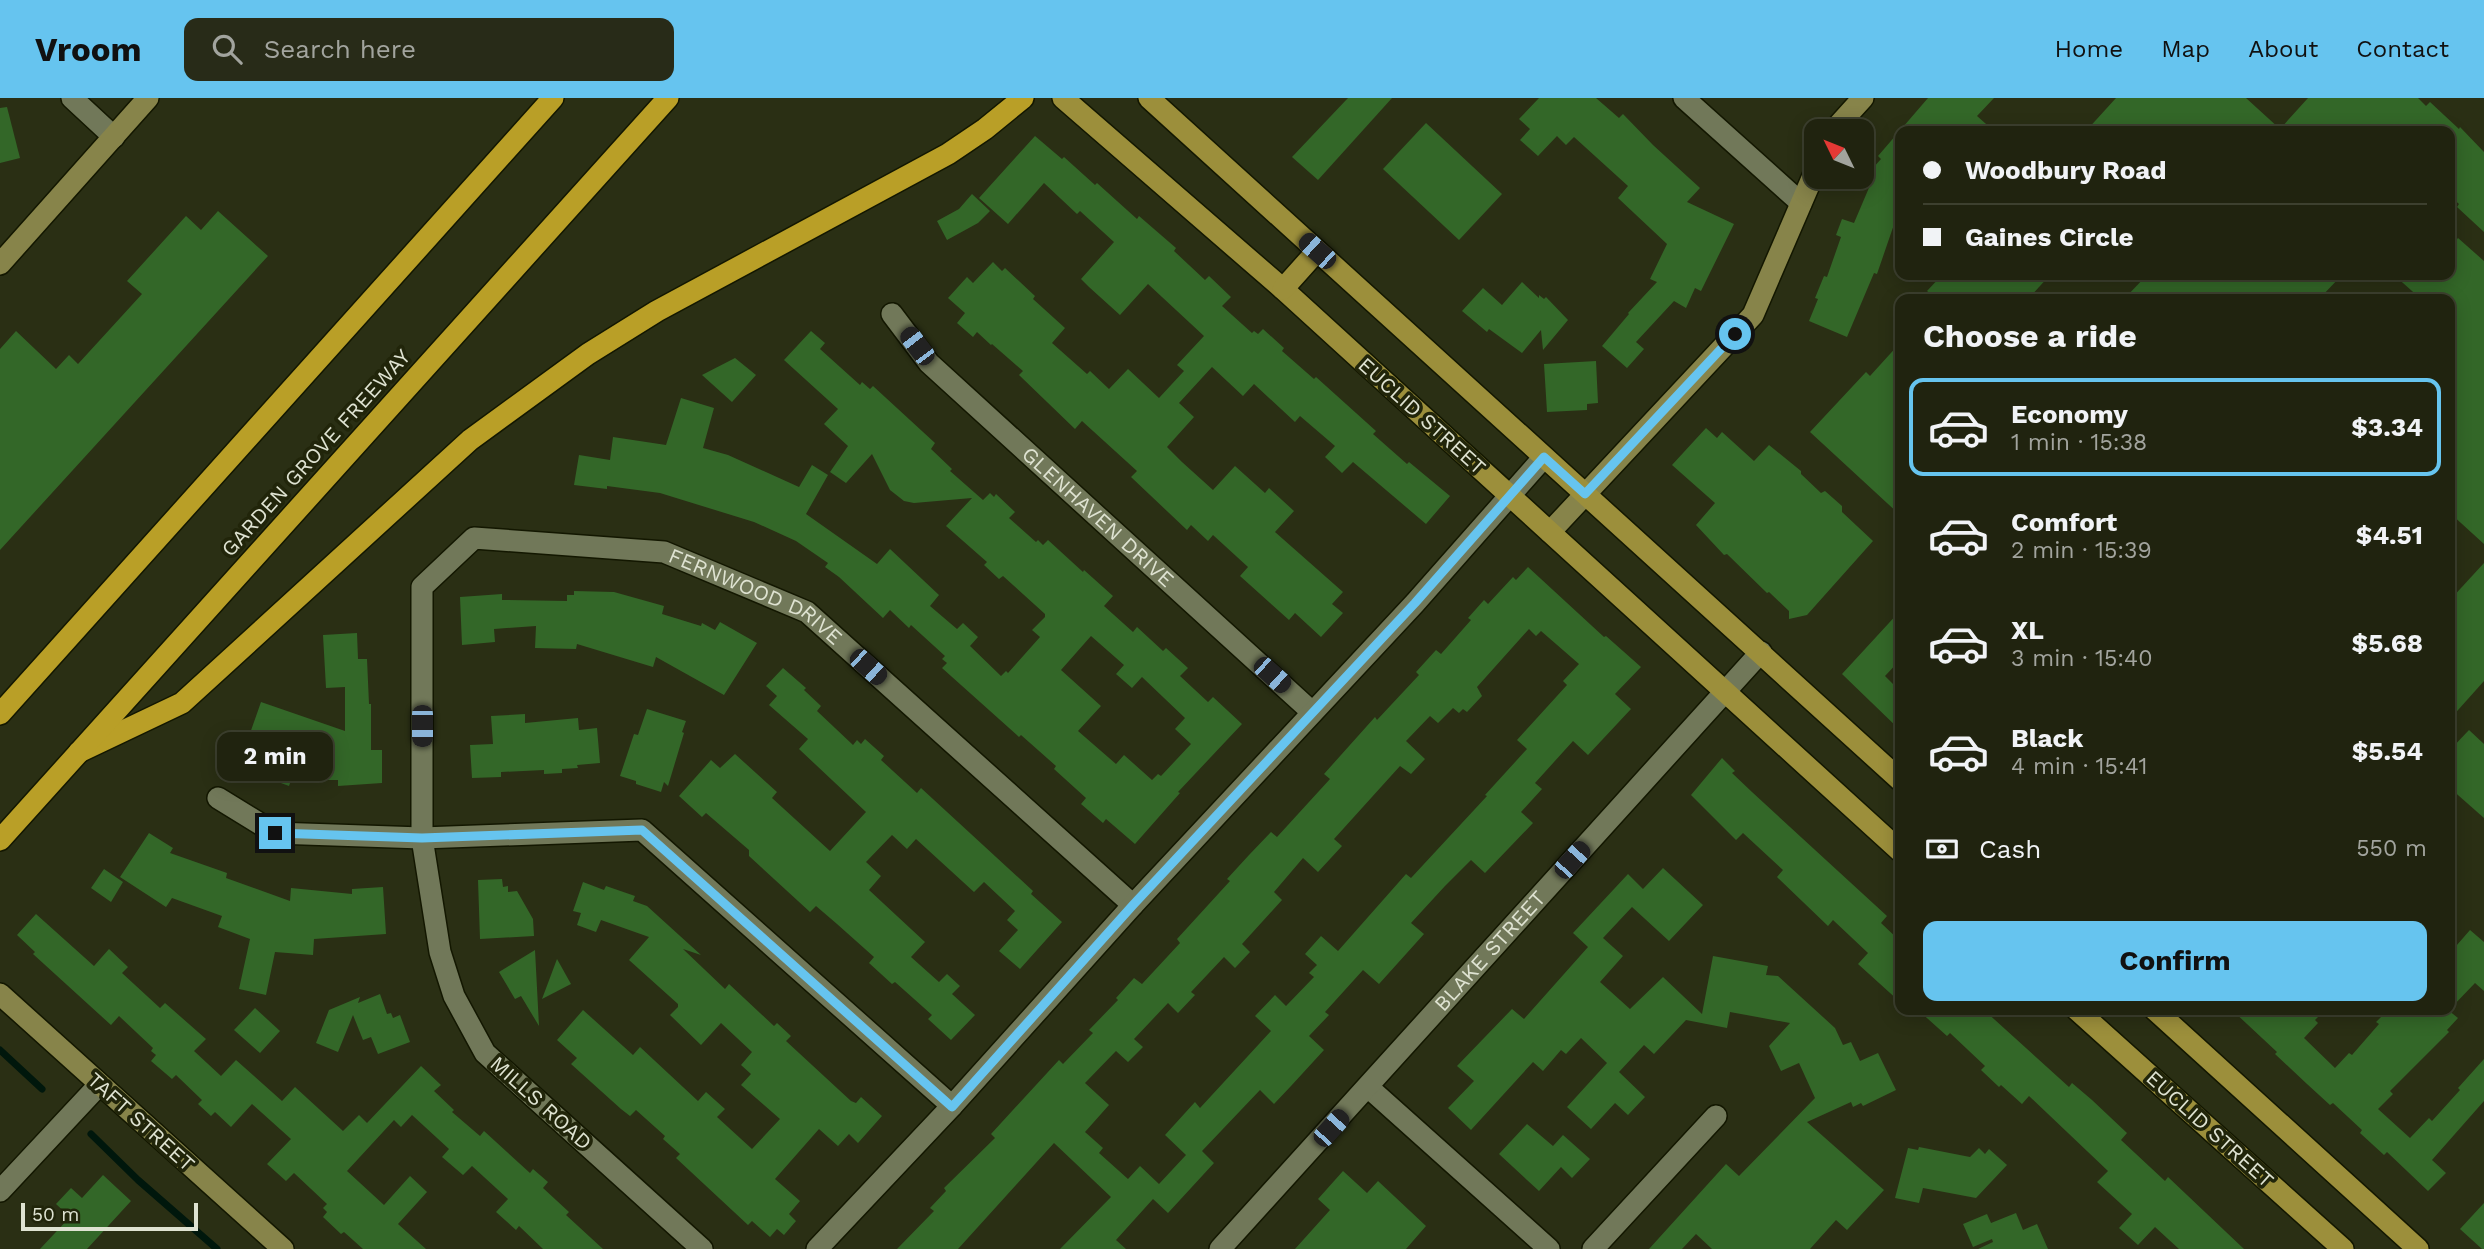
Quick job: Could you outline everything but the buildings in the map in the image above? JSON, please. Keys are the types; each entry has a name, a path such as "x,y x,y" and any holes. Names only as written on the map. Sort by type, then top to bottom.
{"highway":[{"path":"524,129 546,98"},
{"path":"0,714 553,98"},
{"name":"GARDEN GROVE FREEWAY","path":"0,840 668,98"},
{"path":"79,752 182,703 470,440 588,354 657,311 948,153 985,129 1023,98"}],"main road":[{"name":"EUCLID STREET","path":"1063,98 1283,289 1895,846"},
{"path":"1149,98 1895,775"},
{"path":"1283,289 1317,251"},
{"name":"EUCLID STREET","path":"2083,1015 2343,1249"},
{"path":"2161,1015 2418,1249"}],"street":[{"path":"72,98 114,136"},
{"path":"0,264 148,98"},
{"path":"1684,98 1801,204"},
{"path":"1844,119 1863,98"},
{"path":"1550,533 1753,315 1807,189"},
{"name":"GLENHAVEN DRIVE","path":"892,314 929,363 1312,712"},
{"path":"817,1249 952,1107 1133,905 1415,603 1544,457"},
{"name":"FERNWOOD DRIVE","path":"422,587 474,538 664,552 807,612 1133,905"},
{"name":"MILLS ROAD","path":"422,587 422,838 440,952 454,996 485,1053 702,1249"},
{"name":"BLAKE STREET","path":"1220,1249 1761,652"},
{"path":"218,798 275,833 422,838 642,830 952,1107"},
{"name":"TAFT STREET","path":"0,994 283,1249"},
{"path":"0,1191 99,1085"},
{"path":"1368,1087 1549,1249"},
{"path":"1593,1249 1716,1116"}],"waterway":[{"path":"0,1050 42,1089"},
{"path":"91,1134 138,1180 217,1249"}],"route":[{"path":"275,833 422,838 642,830 952,1107 1133,905 1415,603 1544,457 1585,494 1735,334"}]}
